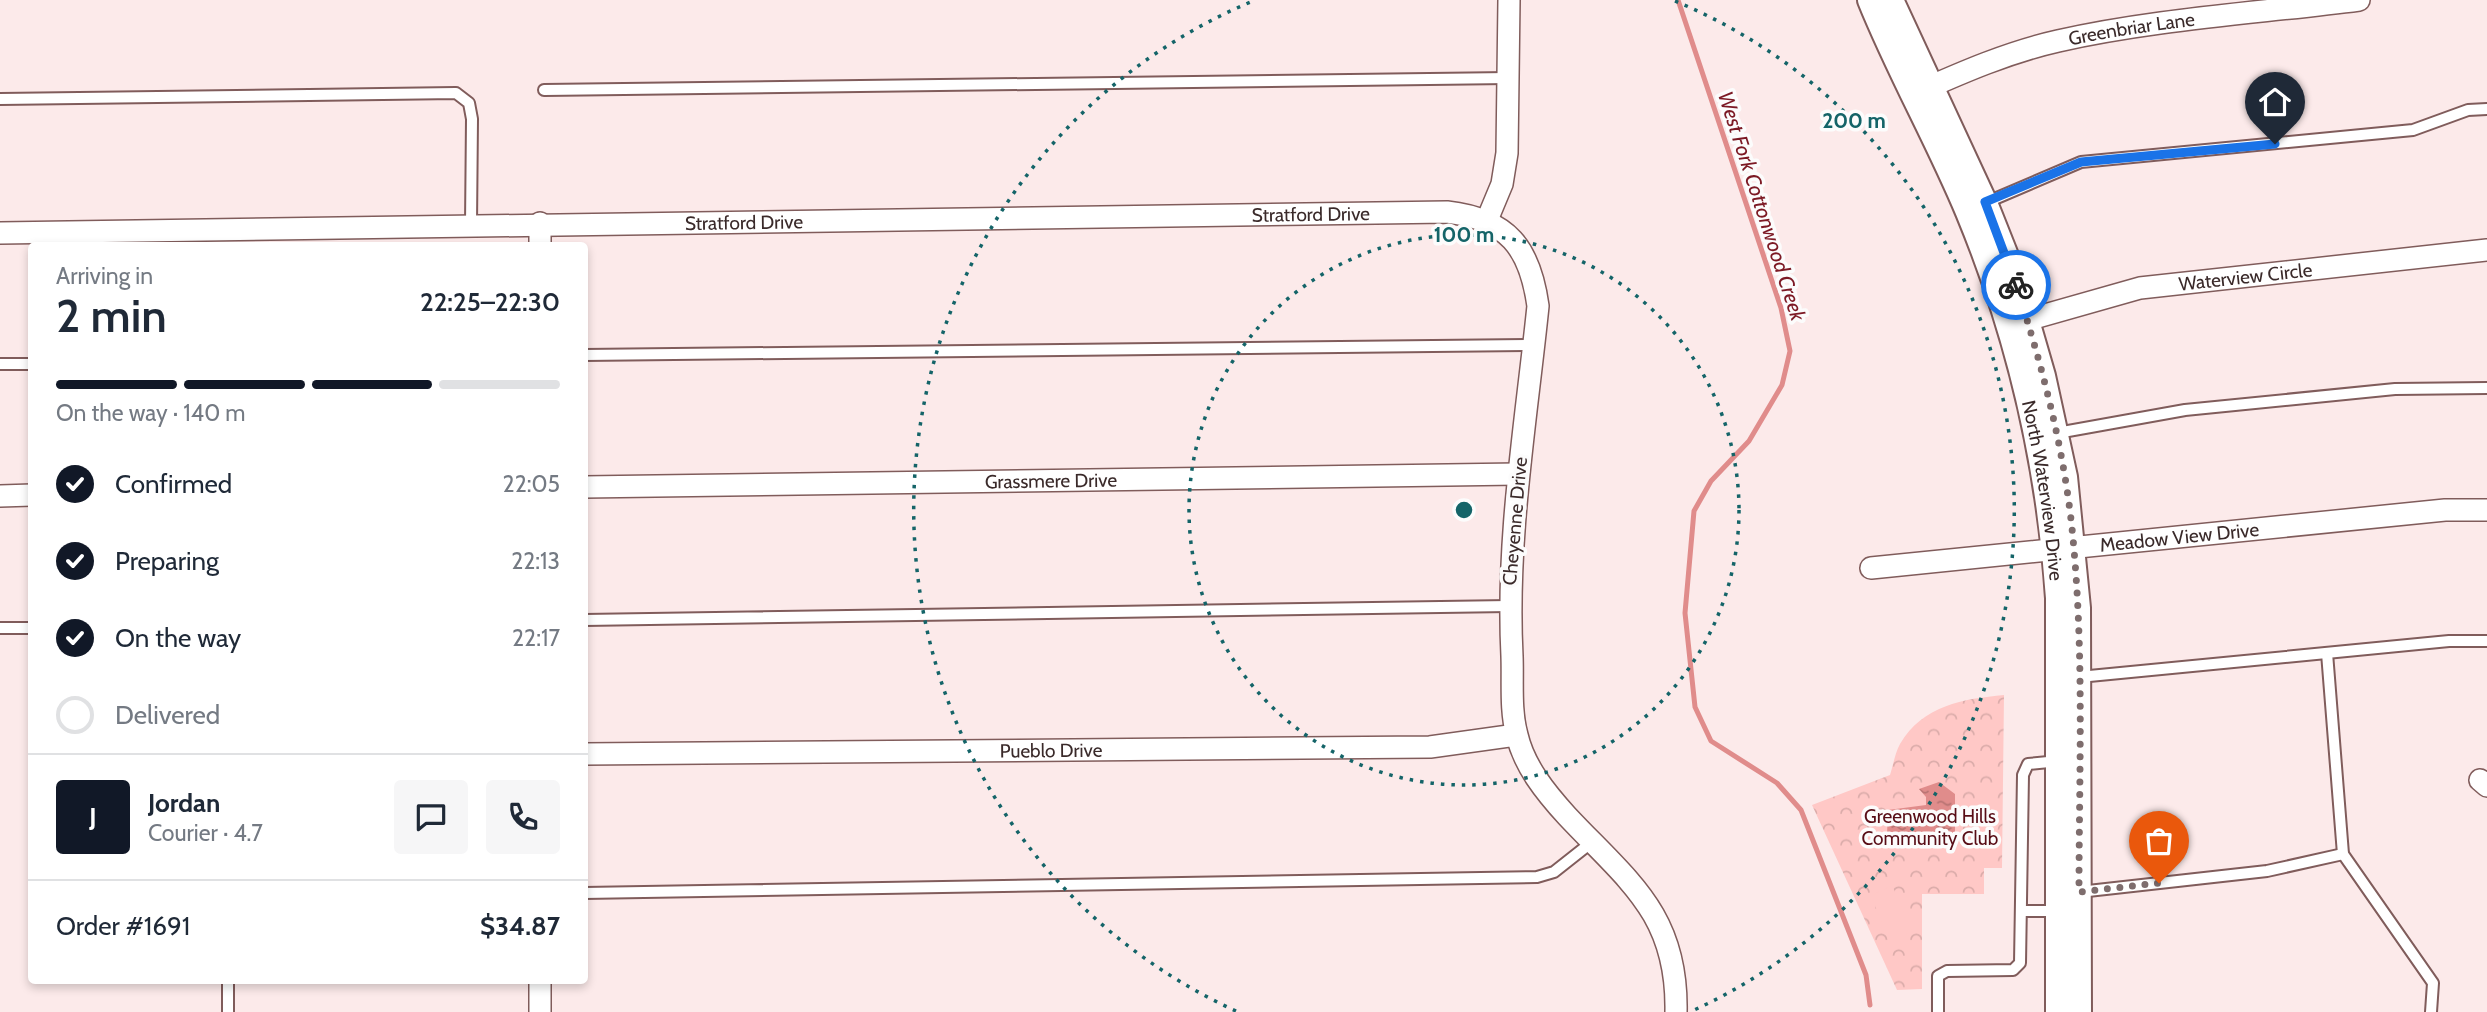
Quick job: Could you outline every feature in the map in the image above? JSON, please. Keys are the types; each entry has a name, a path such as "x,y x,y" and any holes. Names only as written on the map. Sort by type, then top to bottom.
{"street":[{"path":"1487,220 1502,184 1507,153 1509,0"},
{"name":"North Waterview Drive","path":"1870,0 1985,202 2018,322 2057,433 2064,550 2080,677 2078,1012"},
{"name":"North Waterview Drive","path":"1891,0 1967,210 2018,322 2037,438 2064,550 2059,761 2058,1012"},
{"name":"Greenbriar Lane","path":"1922,90 2009,55 2057,42 2112,31 2359,0"},
{"name":"Stratford Drive","path":"0,233 471,224 1447,212 1487,220"},
{"name":"Cheyenne Drive","path":"1487,220 1507,234 1523,252 1534,275 1538,306 1518,474 1509,606 1517,735 1527,762 1548,796 1630,881 1651,907 1667,937 1674,970 1676,1012"},
{"path":"540,223 540,242"},
{"name":"Waterview Circle","path":"2018,322 2140,288 2487,250"},
{"name":"Grassmere Drive","path":"588,487 1518,474"},
{"path":"0,496 28,495"},
{"name":"Meadow View Drive","path":"1871,568 2445,510 2487,510"},
{"name":"Pueblo Drive","path":"588,754 1430,747 1517,735"},
{"path":"540,984 540,1012"}],"lane":[{"path":"544,90 1509,78"},
{"path":"0,99 456,93 469,103 472,119 471,224"},
{"path":"1985,202 2081,162 2413,130 2468,110 2487,109"},
{"path":"588,355 1534,345"},
{"path":"0,364 28,363"},
{"path":"2057,433 2185,410 2395,389 2487,388"},
{"path":"588,620 1509,606"},
{"path":"0,628 28,628"},
{"path":"2080,677 2449,641 2487,641"},
{"path":"2327,653 2343,854 2433,983 2431,1012"},
{"path":"1938,1012 1938,976 1947,971 2012,970 2020,963 2022,775 2028,764 2059,761"},
{"path":"588,893 1536,877 1554,872 1592,842"},
{"path":"2079,892 2253,873 2343,854"},
{"path":"2021,911 2058,911"},
{"path":"228,984 228,1012"}],"green space":[{"name":"Greenwood Hills Community Club","path":"2004,695 2002,868 1984,868 1984,894 1922,894 1922,989 1897,990 1812,805 1890,775 1900,744 1920,720 1932,712 1959,702"},
{"path":"1892,885 1912,931 1890,943 1871,896"}],"water":[{"path":"1939,782 1955,794 1955,837 1924,842 1887,835 1888,810 1926,805 1926,797 1919,789"}],"waterway":[{"name":"West Fork Cottonwood Creek","path":"1678,0 1781,308 1790,351 1782,385 1749,441 1711,481 1694,511 1685,613 1695,707 1711,741 1777,783 1801,810 1866,975 1870,1005"}],"way so far":[{"path":"2016,285 2028,319 2057,433 2074,548 2080,677 2079,892 2159,883"}],"route":[{"path":"2016,285 1985,202 2081,162 2275,144"}]}
